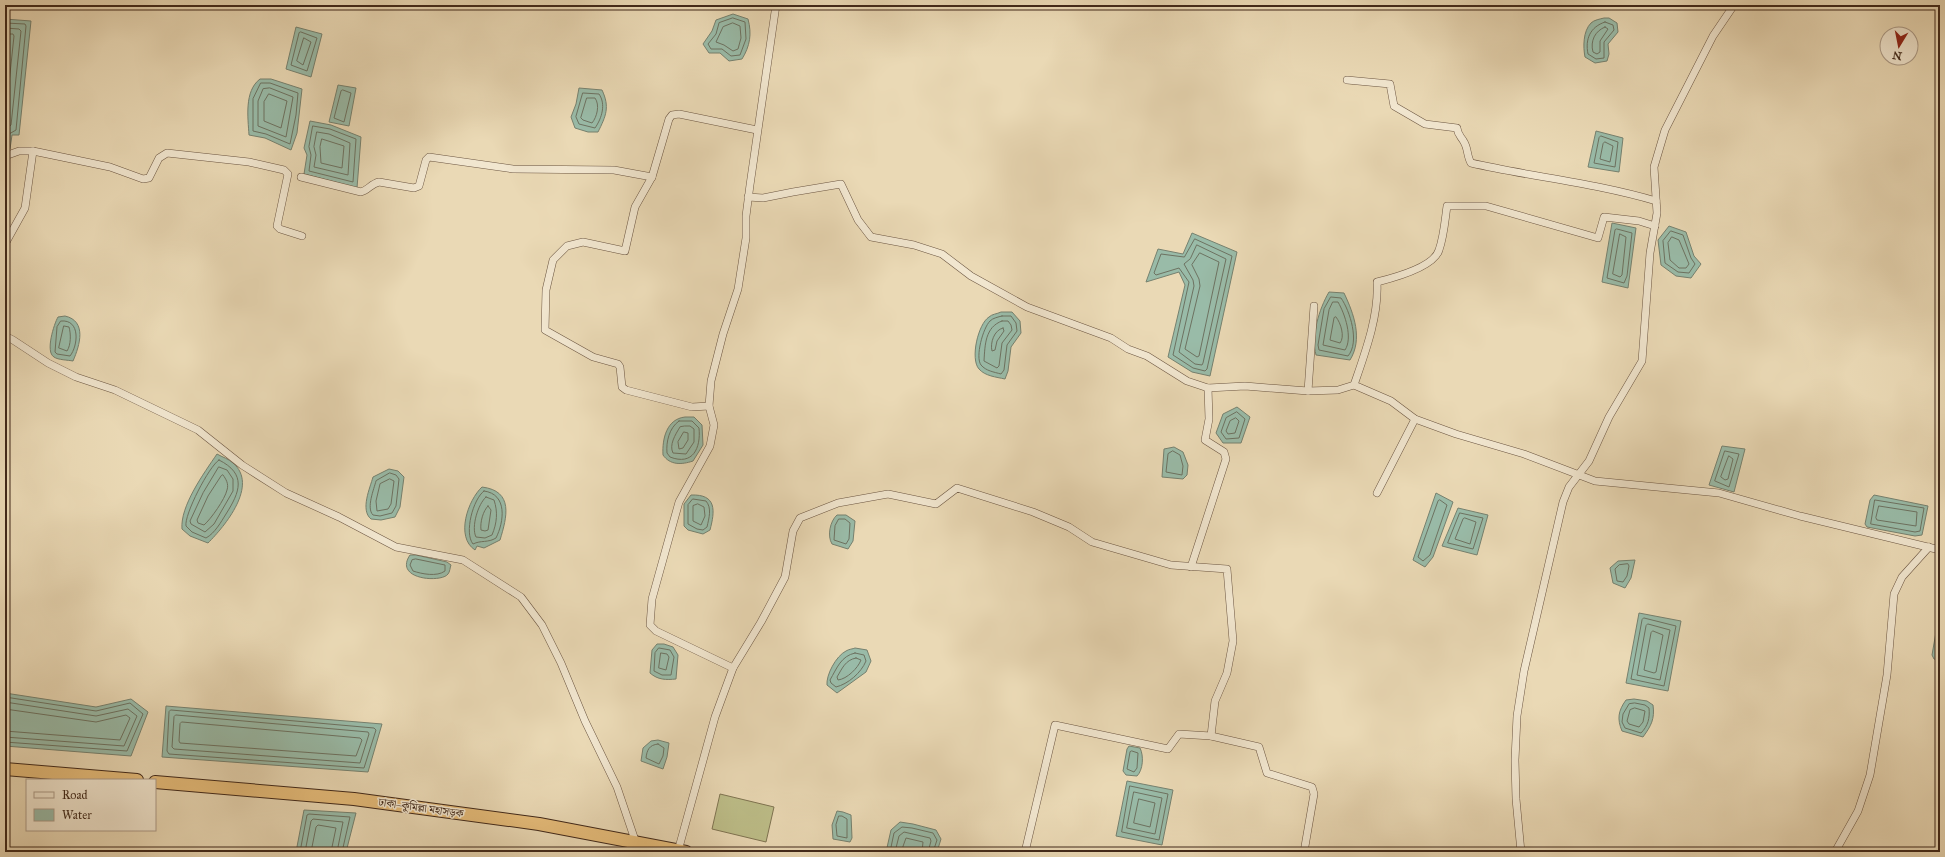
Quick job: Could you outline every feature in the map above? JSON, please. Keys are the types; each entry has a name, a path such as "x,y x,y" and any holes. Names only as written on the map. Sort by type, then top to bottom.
{"highway":[{"path":"5,769 125,779"},
{"name":"ঢাকা–কুমিল্লা মহাসড়ক","path":"156,782 354,799 539,824 636,843 658,849 681,852"}],"street":[{"path":"733,668 716,658 693,650 650,626 652,599 679,502 710,446 714,425 709,406 711,381 723,334 738,289 746,238 748,197 776,5"},
{"path":"1521,852 1516,799 1515,760 1520,701 1524,670 1563,502 1569,488 1589,461 1609,417 1642,361 1650,253 1657,213 1654,167 1665,130 1712,36 1734,5"},
{"path":"1348,80 1390,84 1394,106 1425,124 1457,128 1458,136 1464,142 1468,158 1471,163 1532,176 1619,190 1656,201"},
{"path":"709,406 692,407 622,388 620,367 618,364 593,357 545,330 546,290 553,260 567,246 583,242 625,251 635,208 652,178 669,119 672,115 678,114 757,130"},
{"path":"5,156 19,150 33,151 110,167 143,179 149,178 159,158 167,153 249,162 284,170 288,174 277,226 280,229 302,236"},
{"path":"5,244 25,208 33,151"},
{"path":"300,177 361,192 366,190 373,183 378,182 414,188 418,186 426,160 429,157 513,169 557,171 614,170 652,178"},
{"path":"748,197 763,198 840,184 858,220 871,237 914,245 942,254 971,276 1027,307 1111,338 1128,349 1147,356 1187,382 1208,388 1245,386 1308,392 1338,390 1354,385 1391,401 1415,419 1456,434 1524,454 1596,481 1719,493 1800,516 1940,550"},
{"path":"1354,385 1367,346 1378,294 1377,282 1398,277 1431,261 1439,251 1447,206 1486,206 1598,238 1604,217 1639,221 1655,226"},
{"path":"1308,392 1314,306"},
{"path":"5,336 48,363 76,377 115,390 198,430 242,464 286,493 339,517 396,547 463,560 520,597 542,626 561,663 585,721 617,787 636,843"},
{"path":"1191,567 1226,459 1224,452 1205,440 1209,419 1208,388"},
{"path":"1377,493 1415,419"},
{"path":"681,852 715,717 733,668 761,622 785,576 793,531 800,518 838,503 888,494 936,504 957,488 1032,512 1069,527 1092,542 1171,565 1224,568 1228,570 1233,641 1226,674 1215,701 1211,736"},
{"path":"1835,852 1858,811 1870,775 1887,675 1894,594 1902,577 1929,547"},
{"path":"1025,852 1055,725 1168,749 1179,734 1211,736 1259,747 1267,773 1312,787 1314,794 1304,852"}],"green space":[{"path":"720,794 774,807 766,842 712,829"}],"water":[{"path":"733,14 748,19 750,35 747,49 742,59 729,61 720,53 709,53 703,44 712,31 716,20"},
{"path":"1609,18 1617,23 1618,32 1608,44 1609,54 1607,61 1595,63 1585,57 1584,44 1586,30 1595,20"},
{"path":"5,19 31,21 19,135 12,135 10,149 5,151"},
{"path":"296,27 322,34 311,77 286,69"},
{"path":"260,79 271,79 302,89 297,133 291,150 265,138 249,135 249,98 251,90"},
{"path":"338,85 356,88 349,126 329,122"},
{"path":"579,88 602,90 606,101 606,111 598,132 588,132 575,128 571,117 576,104"},
{"path":"310,121 331,125 361,137 357,188 304,174 307,155 304,148"},
{"path":"1596,131 1623,138 1619,172 1588,167"},
{"path":"1612,223 1636,228 1628,288 1602,282"},
{"path":"1669,226 1686,232 1694,256 1701,264 1691,278 1676,276 1661,265 1658,240"},
{"path":"1192,233 1237,252 1210,376 1192,372 1168,357 1185,285 1179,272 1146,282 1158,249 1183,254"},
{"path":"1329,292 1344,293 1354,318 1356,326 1356,344 1350,360 1316,355 1315,331 1319,314"},
{"path":"1001,312 1012,312 1020,321 1021,333 1011,347 1008,371 1005,379 991,376 981,371 976,364 975,358 976,342 985,321 990,316"},
{"path":"65,316 77,323 79,328 80,334 78,348 73,361 56,358 51,354 50,350 51,338 56,321 58,317"},
{"path":"1237,407 1250,417 1241,443 1223,443 1216,433 1223,414"},
{"path":"685,417 694,417 702,425 703,445 693,461 676,463 669,461 663,455 663,442 670,425 674,421"},
{"path":"1722,446 1745,449 1734,492 1709,485"},
{"path":"1174,447 1183,452 1188,465 1187,475 1183,479 1162,477 1164,449"},
{"path":"217,454 233,463 240,472 242,482 241,493 237,505 230,516 208,543 190,536 182,529 182,520 194,490"},
{"path":"389,469 398,471 404,477 400,507 395,517 381,520 371,519 366,510 366,505 373,477"},
{"path":"482,487 492,489 504,499 506,506 505,523 500,540 484,548 477,546 475,550 469,544 466,536 466,518 472,500"},
{"path":"1436,493 1453,502 1433,557 1425,567 1413,560"},
{"path":"691,495 706,497 712,505 713,516 710,530 703,534 688,530 684,526 684,504"},
{"path":"1874,495 1928,506 1922,535 1915,536 1867,527 1865,524 1870,500"},
{"path":"1458,508 1488,515 1477,555 1442,546"},
{"path":"837,515 846,515 855,521 853,541 848,549 832,544 830,541 831,525"},
{"path":"410,555 447,562 451,565 449,572 444,577 429,579 413,574 408,570 407,563"},
{"path":"1635,560 1631,578 1625,588 1613,583 1610,568 1618,561"},
{"path":"1639,613 1681,621 1668,691 1626,683"},
{"path":"1940,630 1940,661 1934,659 1932,655 1936,632"},
{"path":"657,644 664,644 673,647 678,655 676,679 662,679 650,673 652,650"},
{"path":"855,648 867,650 871,661 866,672 837,693 827,685 830,671 835,661 842,653"},
{"path":"5,693 96,707 131,699 148,712 131,756 5,746"},
{"path":"1634,699 1647,701 1653,705 1652,722 1643,737 1622,731 1619,723 1619,715 1623,704 1626,700"},
{"path":"166,706 382,724 368,772 162,757"},
{"path":"658,740 669,743 663,769 641,761 643,748 651,741"},
{"path":"1129,746 1140,748 1141,751 1142,767 1137,776 1126,775 1123,771 1127,749"},
{"path":"1127,781 1173,790 1162,845 1116,836"},
{"path":"304,810 356,813 346,852 296,852"},
{"path":"837,811 851,815 852,838 850,842 833,839 832,825"},
{"path":"900,822 936,830 941,839 937,852 886,852 891,830"}]}
